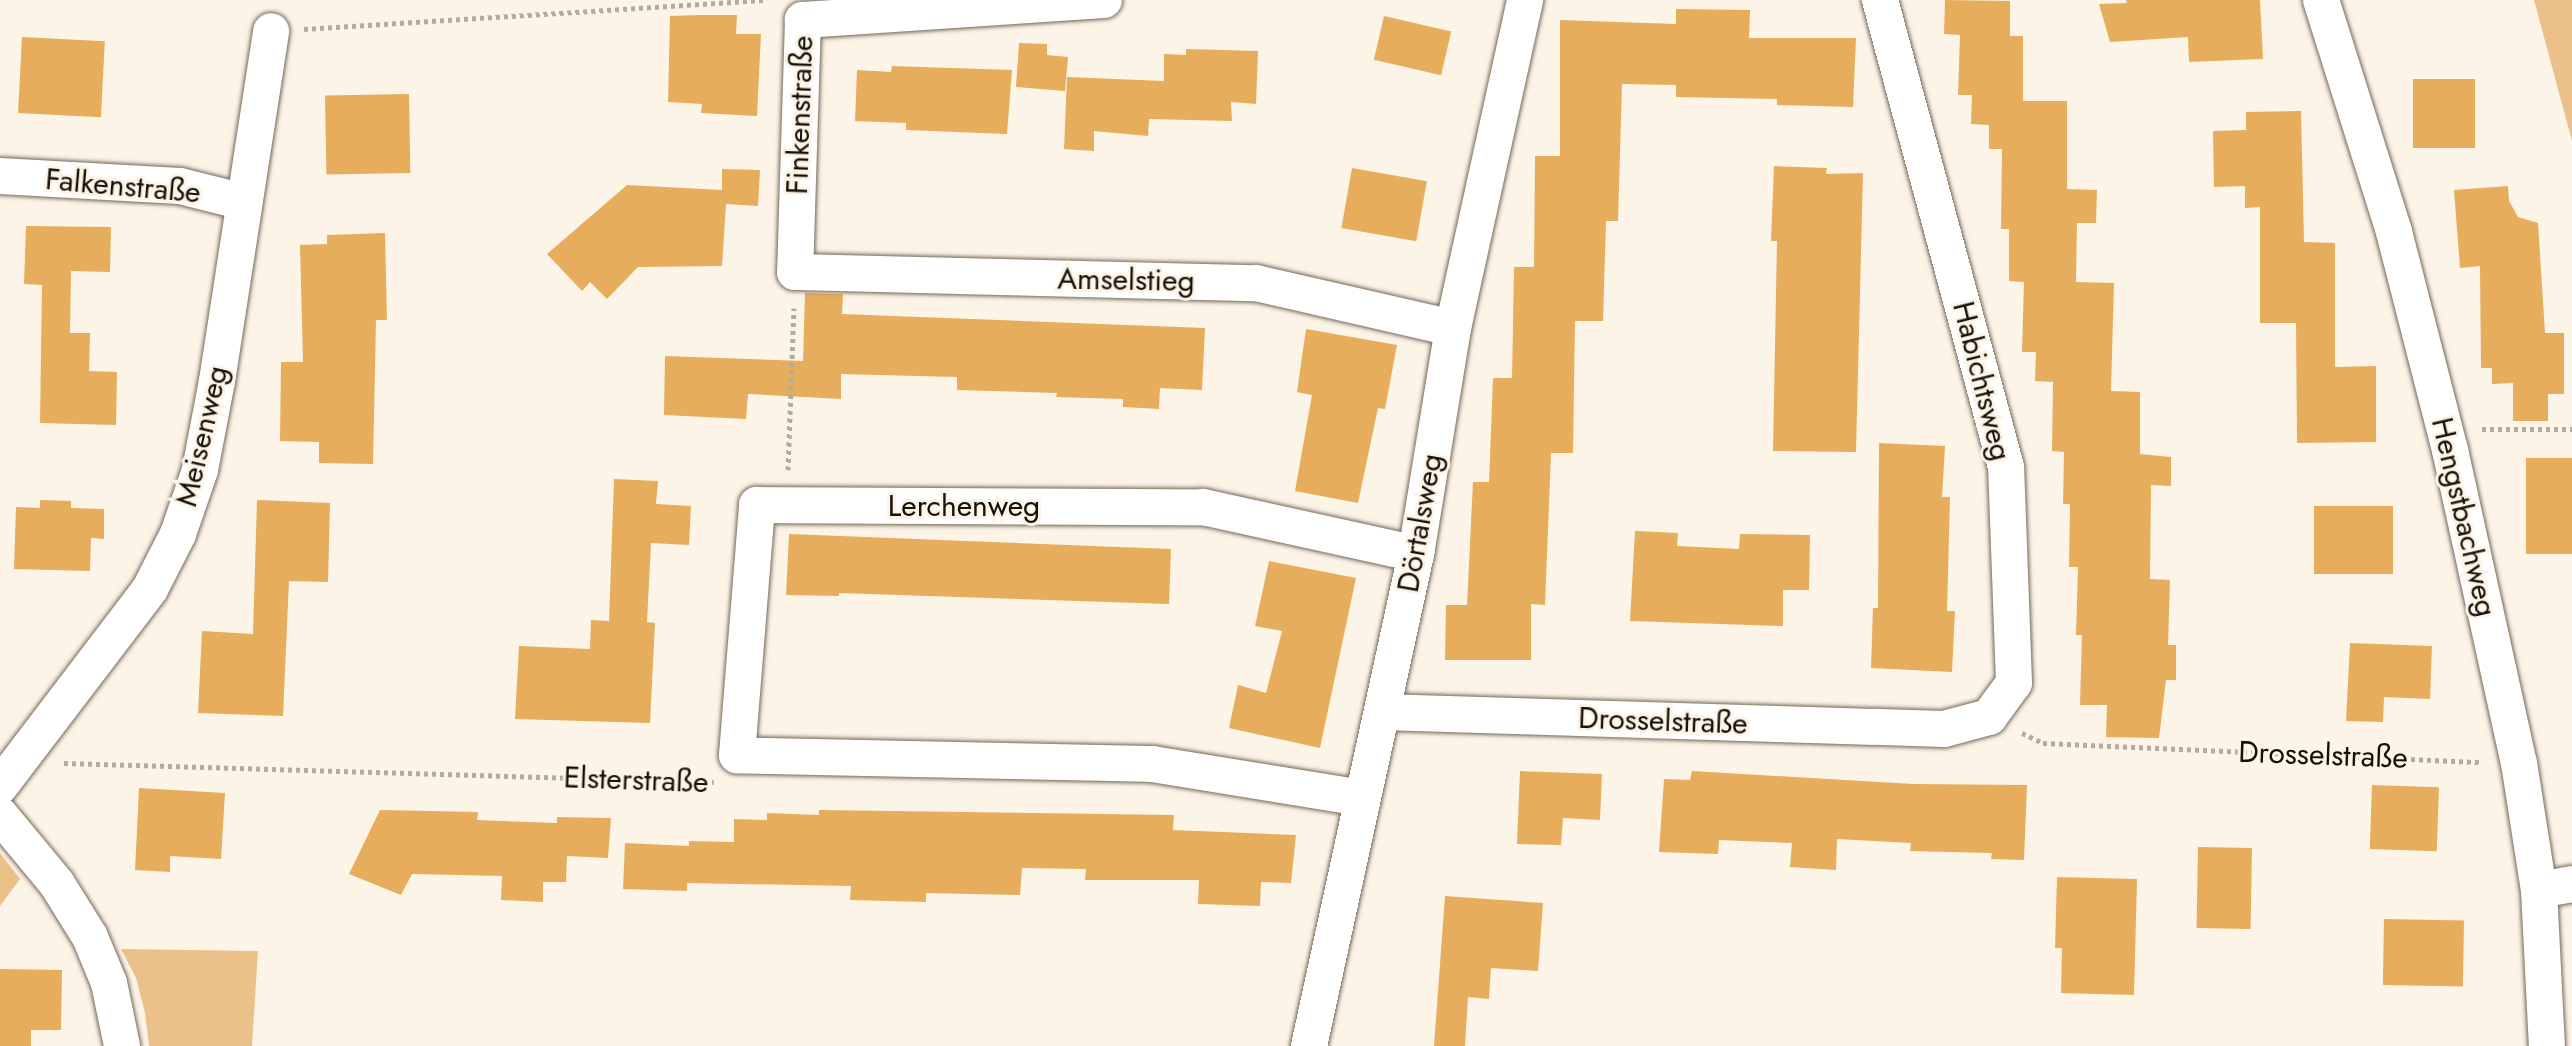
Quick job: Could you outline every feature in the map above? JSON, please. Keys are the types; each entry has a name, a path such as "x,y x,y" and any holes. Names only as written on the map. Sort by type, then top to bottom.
{"street":[{"name":"Finkenstraße","path":"795,272 803,20 1104,0"},
{"name":"Dörtalsweg","path":"1309,1046 1416,554 1453,328 1525,0"},
{"name":"Habichtsweg","path":"1880,0 2006,467 2014,683 1989,717"},
{"name":"Hengstbachweg","path":"2321,0 2394,232 2445,430 2519,763 2556,887 2547,1046"},
{"name":"Meisenweg","path":"11,774 150,589 178,534 200,470 271,31"},
{"name":"Falkenstraße","path":"0,176 180,186 244,202"},
{"name":"Amselstieg","path":"795,272 1256,283 1453,328"},
{"name":"Lerchenweg","path":"737,755 757,505 1203,507 1416,554"},
{"name":"Drosselstraße","path":"1382,712 1944,729 1989,717"},
{"name":"Elsterstraße","path":"737,755 1153,764 1362,798"},
{"path":"0,815 57,884 90,937 109,983 122,1046"}],"path":[{"path":"271,31 763,0"},
{"path":"786,505 795,272"},
{"path":"2445,430 2572,429"},
{"name":"Drosselstraße","path":"1989,717 2043,743 2519,763"},
{"name":"Elsterstraße","path":"11,774 739,782 737,755"}],"shaded area":[{"path":"2534,0 2572,0 2572,141"},
{"path":"0,853 20,879 0,906"},
{"path":"121,949 258,951 252,1046 149,1046 136,978"}],"building":[{"path":"1945,0 2010,1 2010,36 2023,36 2023,101 2067,101 2067,189 2097,190 2096,223 2077,223 2076,282 2114,283 2111,391 2140,392 2140,454 2171,457 2171,486 2151,485 2150,579 2170,580 2168,645 2176,645 2176,680 2166,680 2159,738 2106,737 2107,705 2080,705 2082,635 2076,635 2078,567 2069,567 2070,504 2063,504 2064,452 2052,451 2053,382 2035,381 2036,352 2022,352 2024,282 2009,281 2009,229 2001,229 2002,149 1989,149 1989,125 1971,124 1972,95 1958,95 1960,35 1944,34"},
{"path":"2126,0 2260,0 2263,59 2189,62 2188,37 2110,42 2099,4 2127,3"},
{"path":"1676,9 1750,10 1749,38 1856,38 1853,107 1777,105 1777,99 1676,97 1676,85 1622,84 1618,221 1606,221 1603,321 1575,321 1573,453 1551,453 1545,605 1531,604 1531,660 1445,660 1446,605 1467,605 1473,482 1489,482 1493,378 1512,378 1514,267 1534,267 1535,156 1560,156 1560,20 1676,24"},
{"path":"737,15 736,34 761,34 757,116 701,113 702,104 668,102 670,16"},
{"path":"1384,16 1451,32 1441,75 1374,60"},
{"path":"22,37 105,41 101,117 18,113"},
{"path":"1019,43 1047,44 1047,55 1068,57 1065,91 1016,87"},
{"path":"1186,49 1258,51 1256,104 1231,102 1232,121 1149,119 1148,136 1094,131 1094,151 1064,149 1067,77 1164,81 1164,54 1186,55"},
{"path":"892,66 1012,70 1007,134 906,130 906,123 855,121 857,70 891,72"},
{"path":"2413,79 2475,79 2475,148 2413,148"},
{"path":"409,94 410,173 326,174 325,95"},
{"path":"2301,111 2304,242 2335,243 2335,367 2376,366 2376,442 2297,443 2296,323 2260,323 2260,207 2245,208 2245,186 2214,187 2213,131 2246,130 2246,112"},
{"path":"1774,166 1827,168 1826,174 1863,173 1856,452 1773,451 1777,241 1771,241"},
{"path":"1352,168 1427,181 1416,241 1341,228"},
{"path":"722,169 760,170 758,206 726,204 722,266 638,267 607,299 590,282 582,291 547,254 627,185 722,190"},
{"path":"2508,186 2509,201 2518,217 2538,223 2545,333 2564,333 2564,394 2548,394 2548,421 2513,421 2513,383 2492,384 2492,368 2481,368 2480,266 2460,268 2454,190"},
{"path":"26,226 111,227 110,272 71,271 70,333 90,333 89,371 117,372 116,425 40,423 42,285 24,284"},
{"path":"385,233 387,320 376,320 373,464 319,463 319,442 280,441 281,362 303,362 300,245 327,244 327,235"},
{"path":"805,293 843,294 842,314 1205,328 1202,390 1160,388 1159,409 1123,407 1123,399 1056,397 1057,393 957,390 957,377 841,374 841,399 748,394 746,419 664,415 665,356 803,361"},
{"path":"1306,329 1397,345 1385,409 1378,408 1358,503 1295,491 1312,395 1297,392"},
{"path":"1879,443 1945,446 1942,497 1950,497 1947,611 1955,611 1952,672 1871,668 1873,608 1878,608"},
{"path":"2526,458 2572,458 2572,554 2526,554"},
{"path":"614,479 658,481 656,504 691,506 689,545 651,543 647,622 655,623 650,723 515,719 519,646 590,649 591,620 609,621"},
{"path":"40,500 71,501 71,508 104,509 104,539 91,538 90,571 14,569 16,507 40,508"},
{"path":"257,500 330,503 328,582 289,581 283,716 198,713 202,631 253,634"},
{"path":"2314,506 2393,506 2393,574 2314,574"},
{"path":"1635,531 1678,533 1677,546 1739,549 1740,534 1810,535 1809,590 1783,590 1783,626 1630,621"},
{"path":"789,534 1171,549 1169,604 839,593 839,596 786,595"},
{"path":"1269,561 1356,578 1320,748 1229,728 1238,685 1266,693 1282,631 1255,626"},
{"path":"2350,643 2432,646 2430,699 2384,697 2383,722 2346,721"},
{"path":"1520,771 1602,774 1600,820 1563,818 1561,845 1517,844"},
{"path":"1692,771 1913,784 2027,785 2024,860 1991,859 1992,853 1910,851 1911,843 1837,839 1836,870 1790,867 1792,843 1719,840 1718,854 1659,852 1664,779 1690,780"},
{"path":"2372,785 2439,787 2437,851 2370,849"},
{"path":"139,788 225,793 221,859 170,856 170,872 135,870"},
{"path":"380,810 478,812 477,820 557,823 557,817 611,818 608,858 567,856 566,882 543,882 543,902 501,900 502,876 412,874 401,895 349,874"},
{"path":"819,810 1174,815 1173,830 1296,835 1291,883 1261,882 1260,906 1198,904 1199,880 1085,880 1086,869 1022,868 1020,895 926,893 926,902 850,900 851,886 687,883 687,891 623,889 625,843 689,846 689,841 734,842 734,819 767,820 767,813 819,815"},
{"path":"2198,847 2252,848 2251,929 2197,928"},
{"path":"2057,877 2137,879 2134,995 2061,993 2062,948 2055,948"},
{"path":"1445,896 1543,903 1538,971 1491,968 1489,999 1468,997 1465,1046 1434,1046"},
{"path":"2384,919 2464,920 2463,986 2383,985"},
{"path":"0,969 62,970 61,1030 31,1030 31,1046 0,1046"}]}
